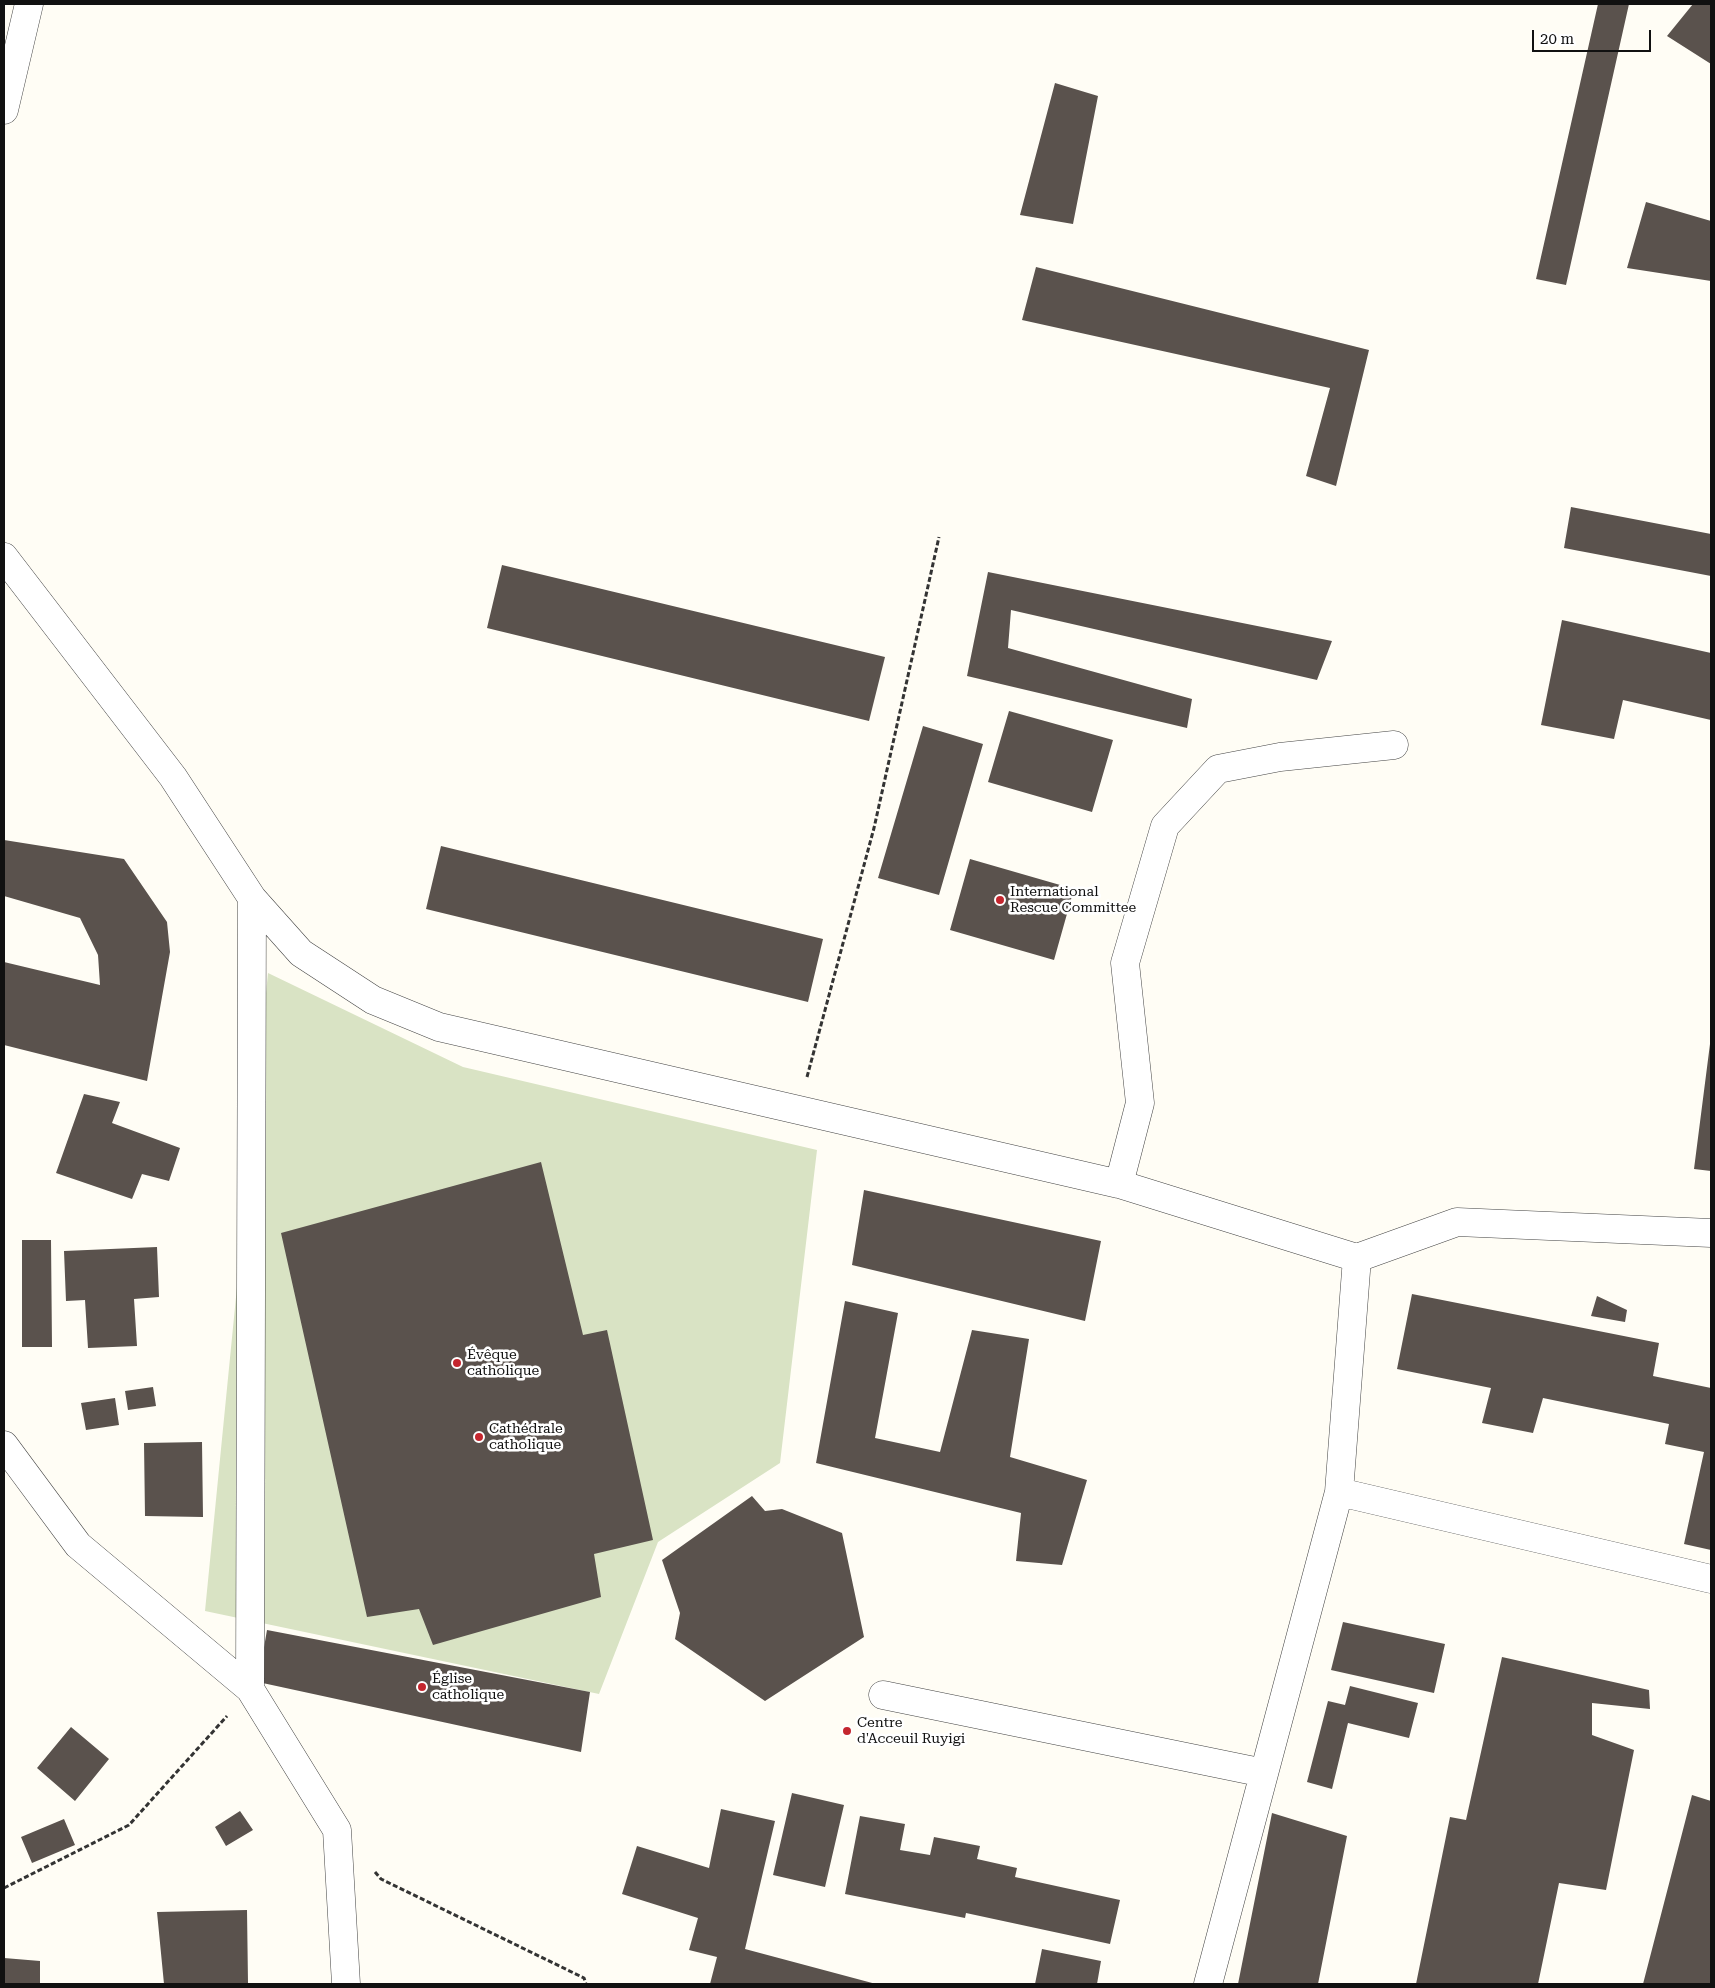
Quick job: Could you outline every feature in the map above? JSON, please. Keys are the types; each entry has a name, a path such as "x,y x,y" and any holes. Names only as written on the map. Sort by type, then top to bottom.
{"street":[{"path":"4,110 29,4"},
{"path":"4,558 173,777 252,898 301,953 374,1000 439,1027 798,1112 1119,1184 1357,1258 1457,1222 1711,1233"},
{"path":"1119,1184 1140,1103 1125,963 1165,826 1218,769 1280,757 1394,745"},
{"path":"250,1689 252,898"},
{"path":"1208,1984 1340,1492 1357,1258"},
{"path":"4,1445 78,1545 250,1689 336,1830 346,1984"},
{"path":"1340,1492 1711,1579"},
{"path":"883,1695 1264,1773"}],"path":[{"path":"798,1112 874,828 939,537"},
{"path":"4,1888 129,1825 250,1689"},
{"path":"336,1830 381,1879 584,1978 586,1984"}],"green space":[{"path":"268,973 463,1067 817,1150 780,1463 658,1542 599,1694 205,1611"}],"building":[{"path":"1598,4 1629,4 1566,285 1536,279"},
{"path":"1693,4 1711,4 1711,64 1667,36"},
{"path":"1055,83 1098,96 1073,224 1020,215"},
{"path":"1646,202 1711,221 1711,281 1627,268"},
{"path":"1036,267 1369,350 1336,486 1306,476 1330,388 1022,320"},
{"path":"1571,507 1711,534 1711,576 1564,548"},
{"path":"502,565 885,657 869,721 487,628"},
{"path":"988,572 1332,641 1317,680 1011,610 1008,648 1192,699 1187,728 967,676"},
{"path":"1562,620 1711,653 1711,720 1623,700 1614,739 1541,725"},
{"path":"1009,711 1113,740 1092,812 988,782"},
{"path":"923,726 983,744 939,895 878,878"},
{"path":"4,840 124,859 167,922 170,952 147,1081 4,1045 4,962 100,985 98,955 80,918 4,896"},
{"path":"441,846 823,939 808,1002 426,909"},
{"path":"970,859 1074,889 1054,960 950,930"},
{"path":"1711,1044 1711,1171 1694,1169"},
{"path":"84,1094 120,1102 112,1123 180,1148 169,1181 142,1174 132,1199 56,1173"},
{"name":"Cathédrale catholique","path":"541,1162 583,1335 607,1330 653,1540 594,1554 601,1597 433,1645 419,1609 367,1617 281,1233"},
{"path":"864,1190 1101,1241 1085,1321 852,1265"},
{"path":"22,1240 51,1240 52,1347 22,1347"},
{"path":"157,1247 159,1297 134,1299 137,1346 88,1348 85,1300 66,1301 64,1251"},
{"path":"1412,1294 1659,1343 1653,1376 1711,1388 1711,1550 1684,1544 1704,1452 1665,1444 1669,1424 1543,1398 1533,1433 1482,1423 1491,1388 1397,1369"},
{"path":"1597,1296 1627,1310 1625,1322 1591,1316"},
{"path":"845,1301 898,1313 875,1438 940,1452 972,1330 1029,1339 1010,1457 1087,1480 1062,1565 1016,1561 1021,1513 816,1463"},
{"path":"153,1387 156,1406 128,1410 125,1391"},
{"path":"115,1398 119,1425 86,1430 81,1403"},
{"path":"202,1442 203,1517 145,1516 144,1443"},
{"path":"752,1496 765,1511 782,1509 842,1533 864,1637 765,1701 675,1639 680,1613 662,1560"},
{"path":"1343,1622 1445,1644 1434,1693 1331,1670"},
{"name":"Église catholique","path":"267,1630 590,1692 581,1752 258,1682"},
{"path":"1502,1657 1649,1690 1650,1709 1592,1703 1592,1735 1634,1750 1606,1890 1559,1883 1538,1984 1416,1984 1450,1817 1466,1820"},
{"path":"1350,1686 1418,1703 1409,1738 1348,1723 1332,1789 1307,1782 1328,1701 1345,1705"},
{"path":"71,1727 109,1759 75,1801 37,1768"},
{"path":"792,1793 844,1805 825,1887 773,1875"},
{"path":"1692,1795 1711,1801 1711,1984 1643,1984"},
{"path":"721,1809 775,1821 745,1949 876,1984 710,1984 717,1957 689,1950 698,1918 622,1894 637,1846 709,1868"},
{"path":"240,1811 253,1830 226,1846 215,1827"},
{"path":"1272,1813 1347,1836 1318,1984 1238,1984"},
{"path":"860,1816 905,1824 900,1850 930,1855 934,1837 980,1846 977,1859 1017,1868 1015,1877 1120,1900 1110,1944 966,1913 965,1918 845,1894"},
{"path":"64,1819 75,1845 32,1863 21,1837"},
{"path":"247,1910 248,1983 164,1984 157,1912"},
{"path":"1042,1949 1101,1961 1097,1984 1035,1984"},
{"path":"4,1958 40,1961 40,1984 4,1984"}],"place":[{"name":"International Rescue Committee","path":"1000,900"},
{"name":"Évêque catholique","path":"457,1363"},
{"name":"Cathédrale catholique","path":"479,1437"},
{"name":"Église catholique","path":"422,1687"},
{"name":"Centre d'Acceuil Ruyigi","path":"847,1731"}]}
